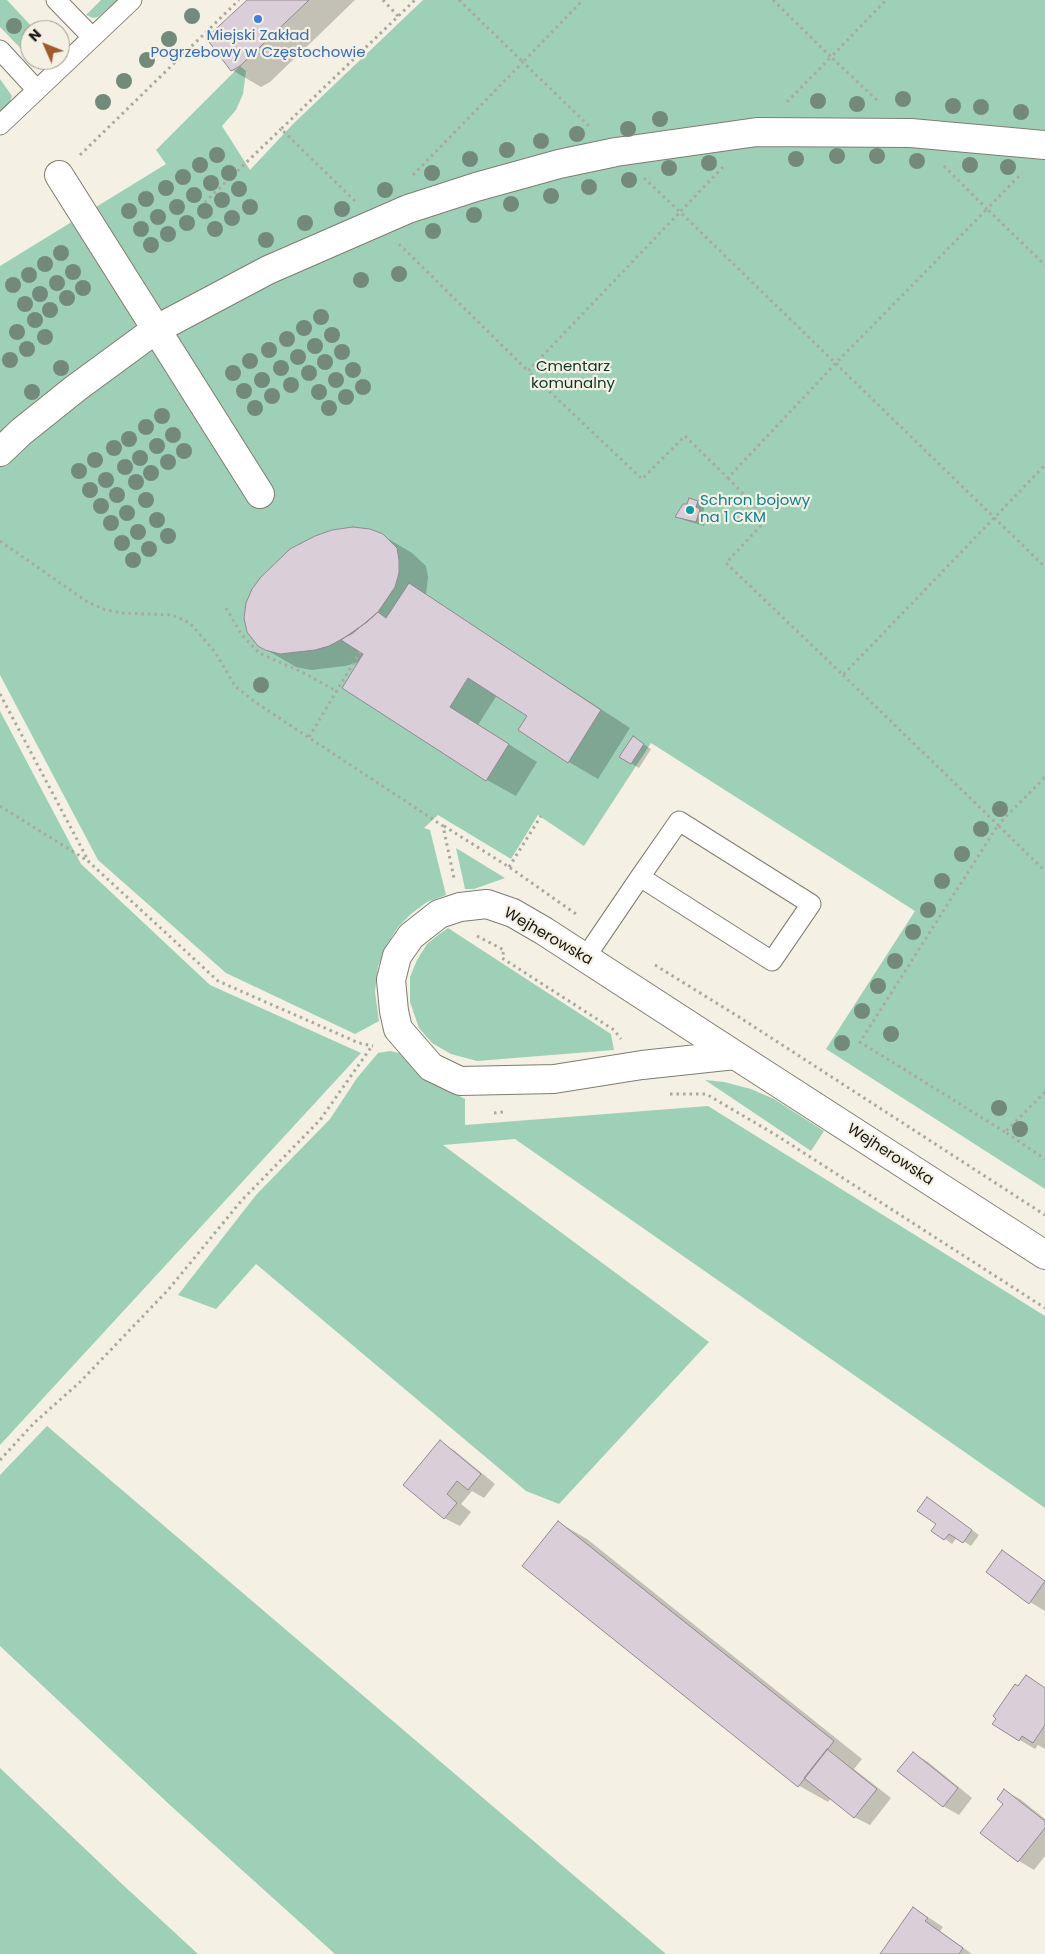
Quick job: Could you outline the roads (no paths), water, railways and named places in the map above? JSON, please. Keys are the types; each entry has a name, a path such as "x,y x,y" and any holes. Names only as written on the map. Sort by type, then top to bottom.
{"street":[{"path":"0,452 21,432 76,388 155,330 268,270 408,209 559,164 616,152 757,132 912,133 1045,145"},
{"path":"59,175 260,494"},
{"name":"Wejherowska","path":"735,1056 642,1065 554,1079 460,1081 431,1067 398,1029 391,980 397,956 411,936 440,914 460,907 487,904 513,913 1045,1255"}],"lane":[{"path":"56,0 92,37"},
{"path":"0,125 132,0"},
{"path":"0,50 37,90"},
{"path":"585,958 640,877 679,821 811,904 772,961 640,877"}],"place":[{"name":"Miejski Zakład Pogrzebowy w Częstochowie","path":"258,19"},
{"name":"Schron bojowy na 1 CKM","path":"690,510"}],"park label":[{"name":"Cmentarz komunalny","path":"573,376"}]}
